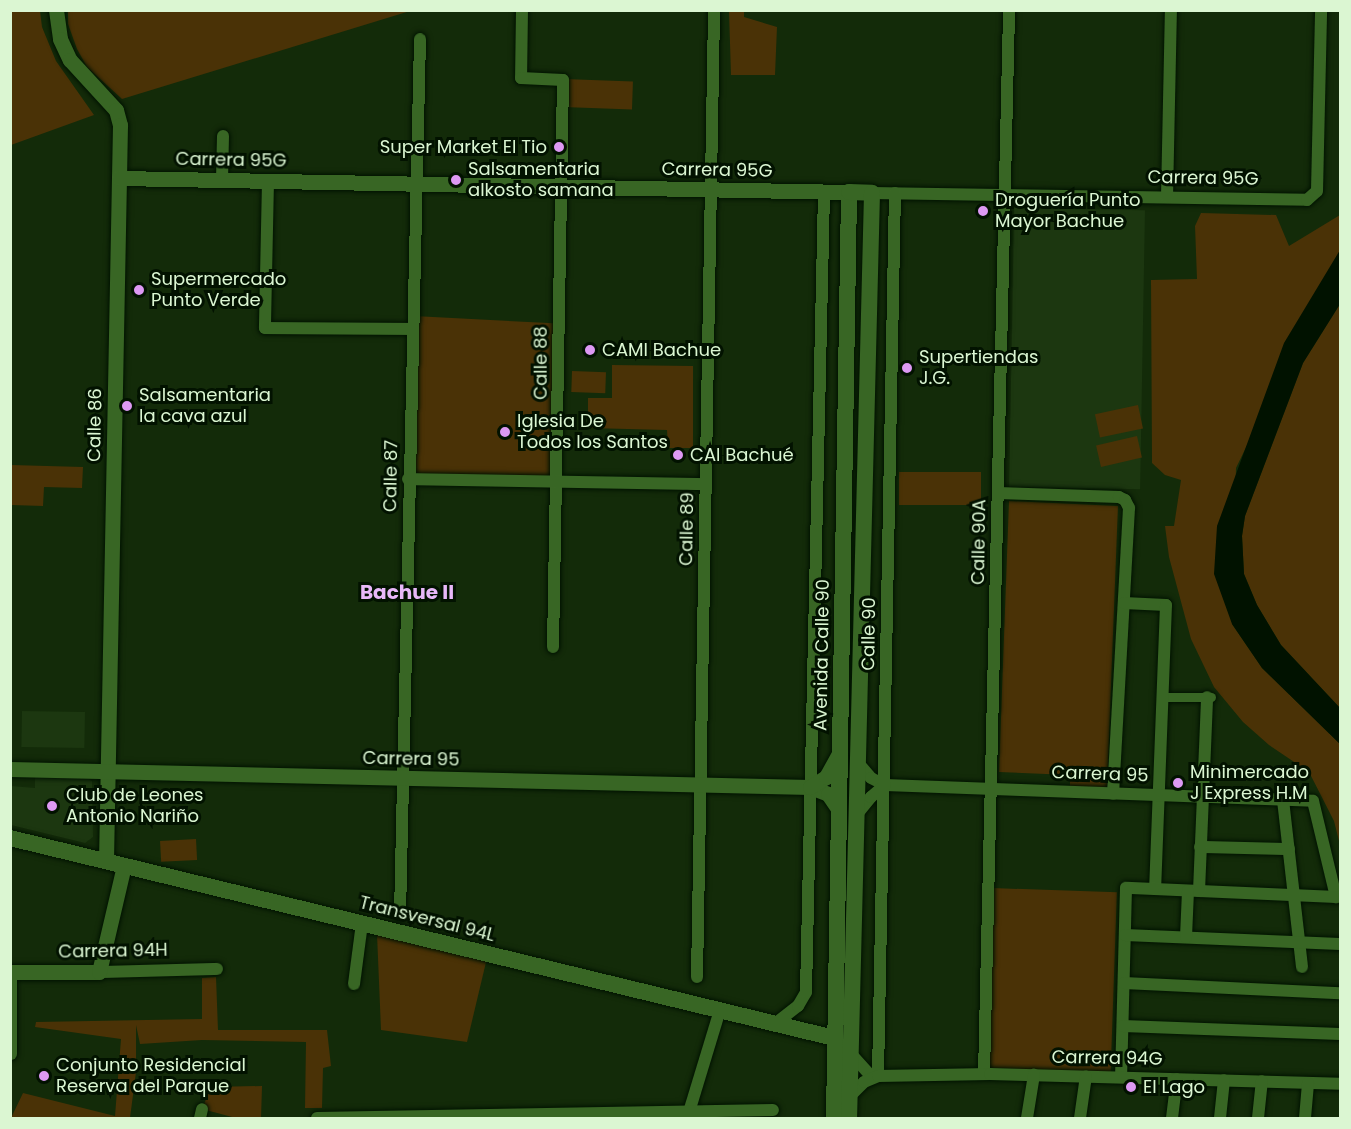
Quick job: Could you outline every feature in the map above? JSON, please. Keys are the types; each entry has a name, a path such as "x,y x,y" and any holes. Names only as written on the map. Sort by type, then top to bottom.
{"main road":[{"name":"Carrera 95G","path":"849,192 873,193"},
{"name":"Avenida Calle 90","path":"834,1119 849,192"},
{"path":"849,1119 858,813 863,489 873,193"},
{"name":"Transversal 94L","path":"10,838 834,1038"},
{"path":"834,1038 852,1055"}],"street":[{"name":"Calle 86","path":"56,10 60,39 70,60 119,116 106,861"},
{"name":"Calle 88","path":"522,10 521,78 563,80 553,647"},
{"name":"Calle 89","path":"697,977 714,10"},
{"name":"Calle 90A","path":"984,1074 1009,10"},
{"path":"1167,197 1171,10"},
{"name":"Carrera 95G","path":"873,193 1307,200 1317,191 1321,10"},
{"name":"Calle 87","path":"400,914 408,479 420,39"},
{"path":"222,180 223,135"},
{"name":"Carrera 95G","path":"119,178 849,192"},
{"path":"268,180 265,328 413,329"},
{"path":"776,1023 798,1006 806,992 824,192"},
{"name":"Calle 90","path":"875,1076 885,785 896,193"},
{"path":"408,479 705,484"},
{"path":"998,493 1119,497 1125,500 1129,508 1113,794"},
{"path":"1124,603 1167,604 1155,889"},
{"path":"1162,697 1210,697 1200,847 1186,937"},
{"path":"810,787 826,777 839,754"},
{"path":"858,813 885,785 871,778 859,764"},
{"name":"Carrera 95","path":"10,769 810,787"},
{"name":"Carrera 95","path":"885,785 1313,801 1336,897 1294,895"},
{"path":"810,787 828,794 838,809"},
{"path":"1283,800 1302,967"},
{"path":"1200,847 1289,849"},
{"path":"99,972 124,865"},
{"path":"1121,1077 1126,888 1294,895"},
{"path":"354,984 362,923"},
{"path":"1125,935 1341,944"},
{"name":"Carrera 94H","path":"11,972 217,969"},
{"path":"11,972 11,1054"},
{"path":"1124,983 1341,993"},
{"path":"689,1112 720,1010"},
{"path":"1123,1026 1341,1034"},
{"path":"849,1096 875,1076 852,1055"},
{"name":"Carrera 94G","path":"875,1076 984,1074 1341,1084"},
{"path":"1027,1119 1034,1075"},
{"path":"1080,1119 1086,1076"},
{"path":"1172,1119 1177,1079"},
{"path":"1220,1119 1224,1080"},
{"path":"1258,1119 1262,1081"},
{"path":"1305,1119 1308,1083"},
{"path":"316,1118 600,1116 773,1110"}],"shaded area":[{"path":"68,10 410,11 122,99 87,67 77,49 68,24"},
{"path":"10,11 40,11 42,27 56,61 94,115 11,145"},
{"path":"729,11 744,11 744,17 777,27 775,75 731,75"},
{"path":"564,79 633,81 632,109 563,107"},
{"path":"1014,208 1145,210 1140,489 1009,487"},
{"path":"1201,213 1276,215 1289,246 1340,215 1340,254 1236,468 1232,624 1262,668 1340,744 1340,845 1334,821 1309,772 1269,745 1243,722 1214,687 1191,639 1169,557 1165,526 1174,526 1181,480 1165,475 1152,463 1151,280 1197,279 1195,226"},
{"path":"1340,250 1340,304 1303,363 1245,516 1242,536 1244,574 1257,605 1281,645 1340,708 1340,744 1262,668 1232,624 1214,574 1217,526 1284,343"},
{"path":"1340,304 1340,708 1281,645 1257,605 1244,574 1242,536 1245,516 1303,363"},
{"path":"414,316 559,324 550,484 406,477"},
{"path":"612,365 693,366 693,448 668,448 667,430 588,428 588,398 612,398"},
{"path":"572,371 606,372 605,393 571,392"},
{"path":"1138,405 1143,428 1100,438 1095,414"},
{"path":"1137,436 1142,457 1101,467 1096,445"},
{"path":"11,465 83,467 82,488 44,487 43,506 11,505"},
{"path":"899,472 981,472 981,505 899,505"},
{"path":"1009,501 1118,506 1107,789 1070,787 1070,775 999,772"},
{"path":"22,711 85,712 84,748 21,747"},
{"name":"Club de Leones Antonio Nariño","path":"35,777 86,777 92,781 93,837 85,843 11,825 11,786 35,788"},
{"path":"196,839 197,860 161,862 160,841"},
{"path":"992,888 1117,892 1111,1072 986,1068"},
{"path":"377,934 487,958 467,1042 381,1030"},
{"path":"216,977 218,1030 327,1030 331,1066 323,1068 322,1108 305,1108 306,1042 202,1040 140,1044 136,1025 136,1072 130,1118 11,1118 23,1093 115,1116 121,1039 35,1027 36,1022 202,1019 202,978"},
{"path":"262,1086 261,1118 236,1118 202,1109 211,1087"}],"place":[{"name":"Super Market El Tio","path":"559,147"},
{"name":"Salsamentaria alkosto samana","path":"456,180"},
{"name":"Droguería Punto Mayor Bachue","path":"983,211"},
{"name":"Supermercado Punto Verde","path":"139,290"},
{"name":"CAMI Bachue","path":"590,350"},
{"name":"Supertiendas J.G.","path":"907,368"},
{"name":"Salsamentaria la cava azul","path":"127,406"},
{"name":"Iglesia De Todos los Santos","path":"505,432"},
{"name":"CAI Bachué","path":"678,455"},
{"name":"Minimercado J Express H.M","path":"1178,783"},
{"name":"Club de Leones Antonio Nariño","path":"52,806"},
{"name":"Conjunto Residencial Reserva del Parque","path":"44,1076"},
{"name":"El Lago","path":"1131,1087"}],"district":[{"name":"Bachue II","path":"407,592"}]}
